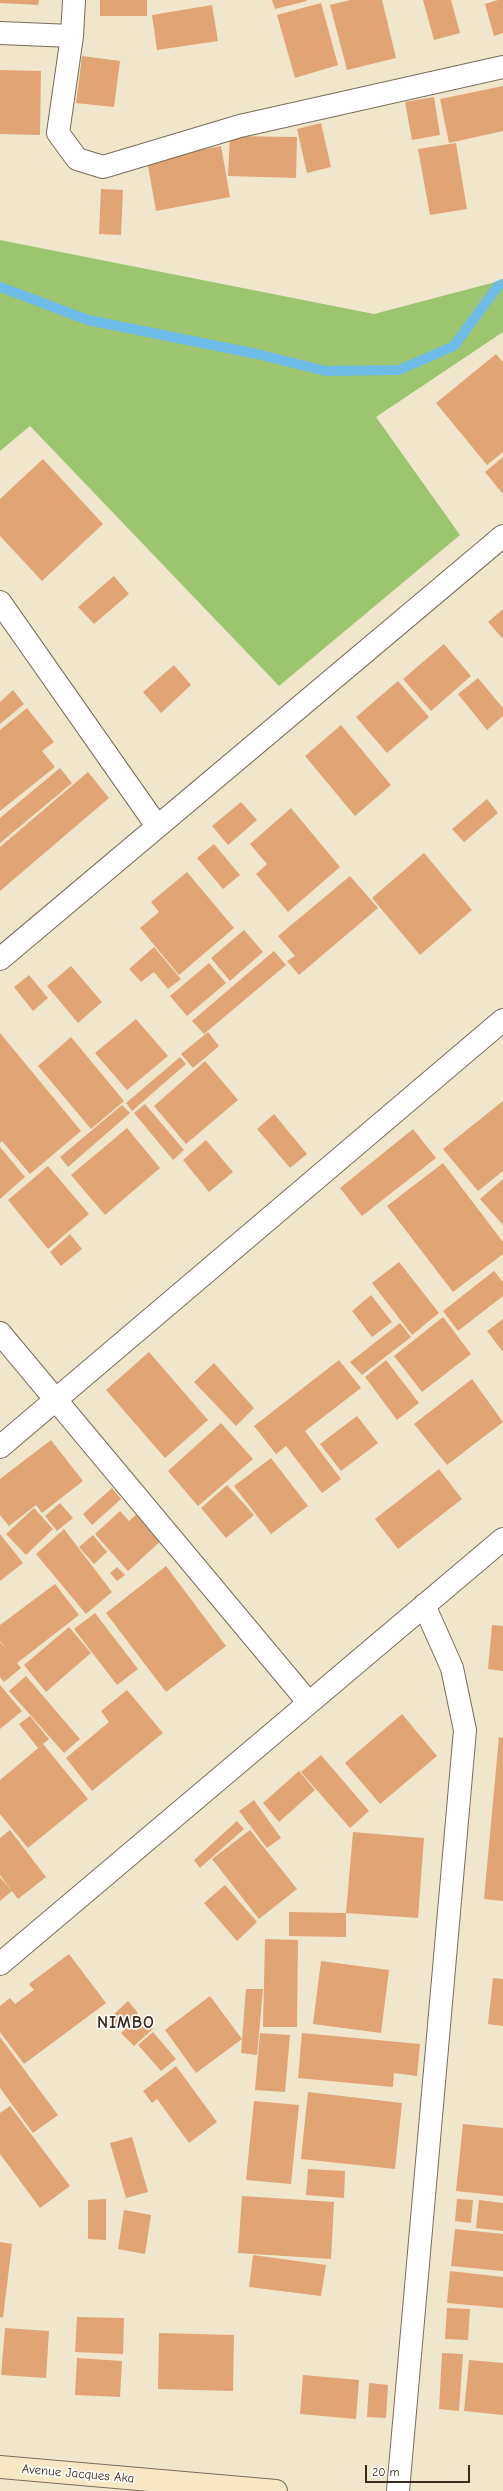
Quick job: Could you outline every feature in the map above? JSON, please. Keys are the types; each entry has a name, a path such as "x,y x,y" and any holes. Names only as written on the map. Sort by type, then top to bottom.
{"street":[{"path":"74,0 72,36 58,133 77,159 103,167 240,126 503,67"},
{"path":"0,34 72,36"},
{"path":"0,959 503,536"},
{"path":"0,602 157,826"},
{"path":"0,1447 503,1020"},
{"path":"0,1334 309,1703"},
{"path":"0,1964 503,1539"},
{"path":"398,2491 465,1730 452,1668 424,1605"},
{"name":"Avenue Jacques Aka","path":"0,2467 276,2491"}],"green space":[{"path":"0,240 374,314 503,280 503,332 376,417 460,535 279,686 30,426 0,451"}],"building":[{"path":"0,0 39,0 38,5 0,3"},
{"path":"100,0 147,0 147,16 100,16"},
{"path":"272,0 307,0 307,1 275,9"},
{"path":"350,0 382,0 396,58 347,70 330,5"},
{"path":"423,0 451,0 460,33 434,40"},
{"path":"503,0 503,33 494,36 485,4"},
{"path":"321,3 338,65 295,78 277,15"},
{"path":"212,5 218,41 157,50 152,15"},
{"path":"82,56 120,61 114,107 76,103"},
{"path":"0,70 41,71 40,135 0,134"},
{"path":"503,86 503,131 449,143 440,99"},
{"path":"434,97 440,135 412,140 405,102"},
{"path":"321,123 331,167 307,173 297,129"},
{"path":"230,136 297,137 296,178 228,176"},
{"path":"456,143 467,209 430,215 418,149"},
{"path":"221,146 230,197 156,211 147,160"},
{"path":"101,189 123,190 121,235 99,234"},
{"path":"496,354 503,362 503,452 487,465 436,403"},
{"path":"503,457 503,494 485,472"},
{"path":"43,459 103,524 42,581 0,536 0,499"},
{"path":"114,576 129,594 94,624 78,607"},
{"path":"503,609 503,639 488,622"},
{"path":"444,644 471,676 431,711 403,679"},
{"path":"174,665 191,685 161,713 143,692"},
{"path":"478,678 503,708 503,716 487,730 458,694"},
{"path":"398,681 429,717 387,753 356,717"},
{"path":"13,690 24,704 0,724 0,702"},
{"path":"27,708 54,742 42,751 55,767 0,811 0,730"},
{"path":"341,725 391,785 355,816 305,756"},
{"path":"60,768 72,783 0,843 0,818"},
{"path":"88,772 109,798 0,891 0,847"},
{"path":"487,799 498,813 464,842 452,829"},
{"path":"241,802 257,820 228,845 212,826"},
{"path":"291,808 340,867 288,912 256,874 267,864 250,844"},
{"path":"214,844 240,875 223,889 197,858"},
{"path":"424,853 472,910 420,955 372,898"},
{"path":"187,872 234,928 179,975 140,928 159,912 151,902"},
{"path":"350,876 378,908 299,975 287,961 295,956 278,936"},
{"path":"244,930 263,952 230,981 211,958"},
{"path":"154,947 181,979 168,989 154,972 141,982 129,969"},
{"path":"274,951 286,965 204,1034 192,1021"},
{"path":"209,963 226,983 187,1016 170,996"},
{"path":"71,966 102,1002 78,1023 47,986"},
{"path":"29,975 48,998 33,1011 14,987"},
{"path":"136,1019 168,1056 127,1090 95,1053"},
{"path":"208,1032 219,1046 193,1068 181,1054"},
{"path":"0,1033 81,1131 30,1174 2,1141 0,1143"},
{"path":"71,1037 124,1101 91,1129 38,1066"},
{"path":"180,1057 186,1064 132,1111 126,1103"},
{"path":"205,1061 238,1100 186,1144 154,1106"},
{"path":"503,1101 503,1171 478,1191 443,1149"},
{"path":"145,1104 184,1150 173,1160 134,1113"},
{"path":"122,1105 130,1113 68,1167 60,1157"},
{"path":"274,1114 307,1154 290,1168 257,1129"},
{"path":"127,1128 160,1168 105,1215 71,1175"},
{"path":"413,1129 436,1158 362,1216 340,1188"},
{"path":"206,1140 233,1172 209,1192 183,1160"},
{"path":"0,1147 25,1177 0,1199"},
{"path":"443,1163 503,1242 503,1254 453,1292 387,1206"},
{"path":"48,1166 89,1214 48,1249 8,1200"},
{"path":"503,1179 503,1225 480,1199"},
{"path":"70,1234 82,1249 61,1266 50,1252"},
{"path":"399,1262 439,1313 412,1335 372,1283"},
{"path":"494,1271 503,1282 503,1296 458,1331 443,1311"},
{"path":"371,1295 392,1322 372,1337 352,1311"},
{"path":"443,1317 471,1354 422,1392 394,1356"},
{"path":"503,1319 503,1352 487,1331"},
{"path":"400,1323 411,1337 362,1375 350,1362"},
{"path":"149,1352 208,1420 165,1458 106,1390"},
{"path":"339,1360 361,1388 305,1431 341,1479 322,1493 286,1446 276,1454 254,1426"},
{"path":"386,1360 419,1403 397,1420 365,1377"},
{"path":"214,1363 254,1408 236,1426 194,1382"},
{"path":"472,1379 503,1422 447,1465 414,1424"},
{"path":"357,1416 378,1443 341,1471 320,1444"},
{"path":"221,1423 253,1459 198,1506 168,1471"},
{"path":"51,1440 83,1481 42,1513 36,1505 9,1526 0,1515 0,1479"},
{"path":"271,1458 308,1506 271,1534 234,1486"},
{"path":"439,1469 462,1499 398,1549 375,1519"},
{"path":"227,1485 254,1515 226,1538 201,1508"},
{"path":"112,1488 121,1499 92,1525 83,1514"},
{"path":"60,1503 73,1518 57,1531 45,1516"},
{"path":"34,1508 53,1529 26,1555 6,1534"},
{"path":"120,1511 129,1521 140,1511 164,1538 128,1571 95,1534"},
{"path":"64,1529 112,1592 86,1614 36,1554"},
{"path":"0,1534 23,1563 0,1581"},
{"path":"93,1535 107,1552 94,1564 79,1547"},
{"path":"166,1566 226,1646 166,1692 106,1613"},
{"path":"117,1567 125,1575 117,1581 110,1573"},
{"path":"55,1584 79,1615 17,1663 21,1668 4,1682 0,1677 0,1642 7,1650 0,1641 0,1625"},
{"path":"95,1613 138,1669 117,1685 74,1629"},
{"path":"492,1625 503,1626 503,1671 488,1669"},
{"path":"69,1627 91,1653 46,1692 24,1665"},
{"path":"26,1676 80,1739 64,1753 9,1691"},
{"path":"0,1685 22,1711 0,1729"},
{"path":"127,1690 163,1733 92,1791 66,1758 109,1722 101,1711"},
{"path":"402,1714 437,1756 380,1804 345,1763"},
{"path":"30,1716 49,1739 38,1748 19,1724"},
{"path":"499,1737 503,1738 503,1901 484,1899"},
{"path":"43,1744 88,1799 28,1848 0,1814 0,1780"},
{"path":"321,1755 369,1811 350,1828 301,1772"},
{"path":"299,1771 315,1790 279,1822 263,1803"},
{"path":"254,1800 281,1838 267,1848 239,1811"},
{"path":"237,1821 244,1829 200,1868 194,1860"},
{"path":"10,1830 46,1877 18,1899 0,1875 0,1838"},
{"path":"250,1830 297,1889 259,1919 212,1859"},
{"path":"353,1832 424,1838 418,1918 346,1913"},
{"path":"0,1877 12,1891 0,1901"},
{"path":"225,1885 257,1922 237,1941 204,1903"},
{"path":"289,1912 346,1913 346,1937 289,1936"},
{"path":"265,1939 298,1940 297,2027 263,2027"},
{"path":"69,1954 106,2003 24,2064 0,2032 0,2006 10,1998 15,2004 34,1990 29,1984"},
{"path":"321,1961 389,1970 381,2033 313,2024"},
{"path":"493,1978 503,1979 503,2026 488,2024"},
{"path":"246,1989 263,1989 257,2055 241,2053"},
{"path":"210,1996 242,2039 196,2073 165,2030"},
{"path":"128,2001 138,2013 119,2030 109,2019"},
{"path":"140,2015 153,2029 134,2046 121,2033"},
{"path":"153,2032 176,2059 161,2071 138,2045"},
{"path":"260,2033 290,2035 285,2092 255,2090"},
{"path":"302,2033 420,2044 417,2076 394,2073 393,2087 298,2078"},
{"path":"0,2037 58,2115 33,2133 0,2088"},
{"path":"176,2066 217,2122 189,2143 157,2099 152,2103 143,2091"},
{"path":"308,2092 402,2103 395,2169 301,2159"},
{"path":"254,2101 299,2105 291,2184 246,2180"},
{"path":"10,2106 70,2186 40,2208 0,2154 0,2113"},
{"path":"463,2124 503,2128 503,2196 456,2191"},
{"path":"132,2137 148,2192 126,2198 110,2143"},
{"path":"308,2169 345,2171 344,2198 306,2195"},
{"path":"242,2196 334,2202 331,2259 238,2253"},
{"path":"106,2199 106,2240 88,2239 88,2200"},
{"path":"457,2199 473,2200 471,2223 455,2221"},
{"path":"479,2200 503,2203 503,2231 476,2228"},
{"path":"124,2210 151,2215 145,2254 118,2249"},
{"path":"455,2229 503,2234 503,2271 451,2266"},
{"path":"0,2242 12,2244 3,2318 0,2317"},
{"path":"253,2255 326,2265 321,2296 249,2287"},
{"path":"450,2271 503,2277 503,2308 447,2303"},
{"path":"447,2308 470,2309 468,2340 445,2339"},
{"path":"77,2317 124,2318 123,2354 75,2352"},
{"path":"5,2328 49,2331 46,2378 1,2375"},
{"path":"159,2333 234,2335 233,2391 158,2389"},
{"path":"442,2353 463,2354 459,2411 439,2409"},
{"path":"77,2358 122,2361 120,2397 75,2395"},
{"path":"469,2360 503,2363 503,2415 464,2411"},
{"path":"303,2375 359,2380 356,2419 300,2414"},
{"path":"369,2383 388,2385 386,2418 367,2417"}],"waterway":[{"path":"0,287 88,320 257,354 326,371 399,370 454,346 498,286 503,284"}],"district":[{"name":"NIMBO","path":"126,2023"}]}
